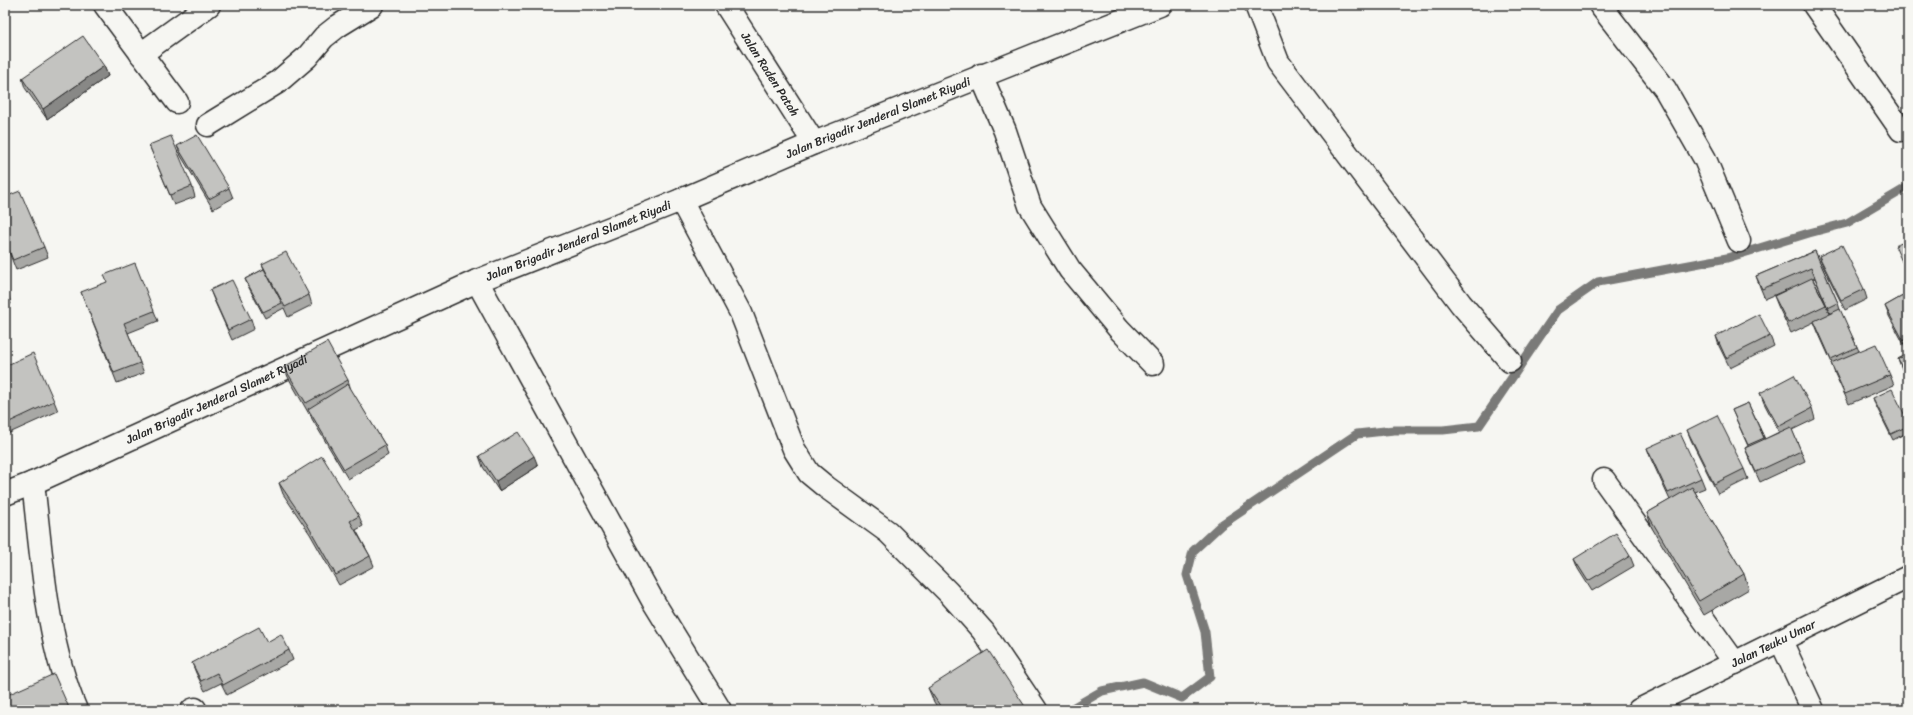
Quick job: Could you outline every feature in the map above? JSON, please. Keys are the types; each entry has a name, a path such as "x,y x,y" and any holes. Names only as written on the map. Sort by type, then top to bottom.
{"street":[{"path":"105,5 177,102"},
{"path":"141,54 209,5"},
{"path":"208,125 278,82 307,56 324,37 372,5"},
{"name":"Jalan Raden Patah","path":"726,5 814,143"},
{"name":"Jalan Brigadir Jenderal Slamet Riyadi","path":"5,494 33,483 476,281 681,200 814,143 981,75 1160,5"},
{"path":"1256,5 1278,62 1461,304 1510,362"},
{"path":"1600,5 1665,89 1705,160 1739,241"},
{"path":"1814,5 1901,130"},
{"path":"981,75 1005,131 1030,206 1070,270 1119,329 1153,364"},
{"path":"681,200 741,314 794,450 809,473 888,532 948,592 983,631 1035,709"},
{"path":"476,281 653,601 720,710"},
{"path":"1604,480 1735,663"},
{"path":"33,483 48,607 66,685 76,710"},
{"name":"Jalan Teuku Umar","path":"1639,710 1908,577"},
{"path":"1780,640 1813,710"}],"building":[{"path":"83,36 104,66 43,109 22,78"},
{"path":"197,135 229,188 209,199 177,146"},
{"path":"171,136 192,186 170,195 149,145"},
{"path":"20,191 44,247 13,260 5,241 5,197"},
{"path":"1906,241 1908,244 1908,275 1895,246"},
{"path":"1842,245 1864,289 1841,300 1819,256"},
{"path":"1815,251 1838,303 1828,308 1811,268 1762,289 1756,276"},
{"path":"286,252 309,295 285,307 262,264"},
{"path":"135,263 154,311 124,323 140,363 114,373 81,292 107,282 104,275"},
{"path":"264,269 282,303 263,312 245,279"},
{"path":"1812,278 1826,305 1788,323 1774,296"},
{"path":"232,280 251,319 228,330 210,290"},
{"path":"1908,293 1908,346 1907,347 1885,306"},
{"path":"1840,309 1857,347 1831,359 1814,321"},
{"path":"1759,314 1770,336 1726,358 1716,336"},
{"path":"327,342 348,380 306,403 284,367"},
{"path":"1876,344 1890,375 1845,394 1831,363"},
{"path":"33,353 54,401 5,424 5,366"},
{"path":"1908,354 1908,375 1898,359"},
{"path":"1794,375 1812,408 1778,426 1760,393"},
{"path":"348,384 385,445 344,469 308,409"},
{"path":"1892,389 1908,422 1908,426 1891,434 1873,398"},
{"path":"1748,403 1764,438 1748,445 1732,410"},
{"path":"1717,415 1744,469 1714,484 1687,430"},
{"path":"1791,427 1801,451 1756,472 1745,448"},
{"path":"518,432 534,456 496,481 479,456"},
{"path":"1680,433 1701,478 1668,493 1647,448"},
{"path":"322,456 359,516 350,521 370,556 336,575 307,524 279,483"},
{"path":"1692,487 1744,574 1699,601 1647,513"},
{"path":"1616,533 1630,556 1588,581 1574,559"},
{"path":"259,627 267,642 281,634 289,650 223,685 217,673 201,681 192,663"},
{"path":"988,650 1026,708 1023,710 943,710 928,688"},
{"path":"54,674 70,710 5,710 5,696"}],"waterway":[{"path":"1069,710 1102,691 1143,682 1182,698 1210,677 1205,632 1187,575 1193,551 1221,525 1357,434 1394,430 1443,430 1479,426 1558,310 1598,282 1727,258 1847,223 1906,188 1908,185"}]}
